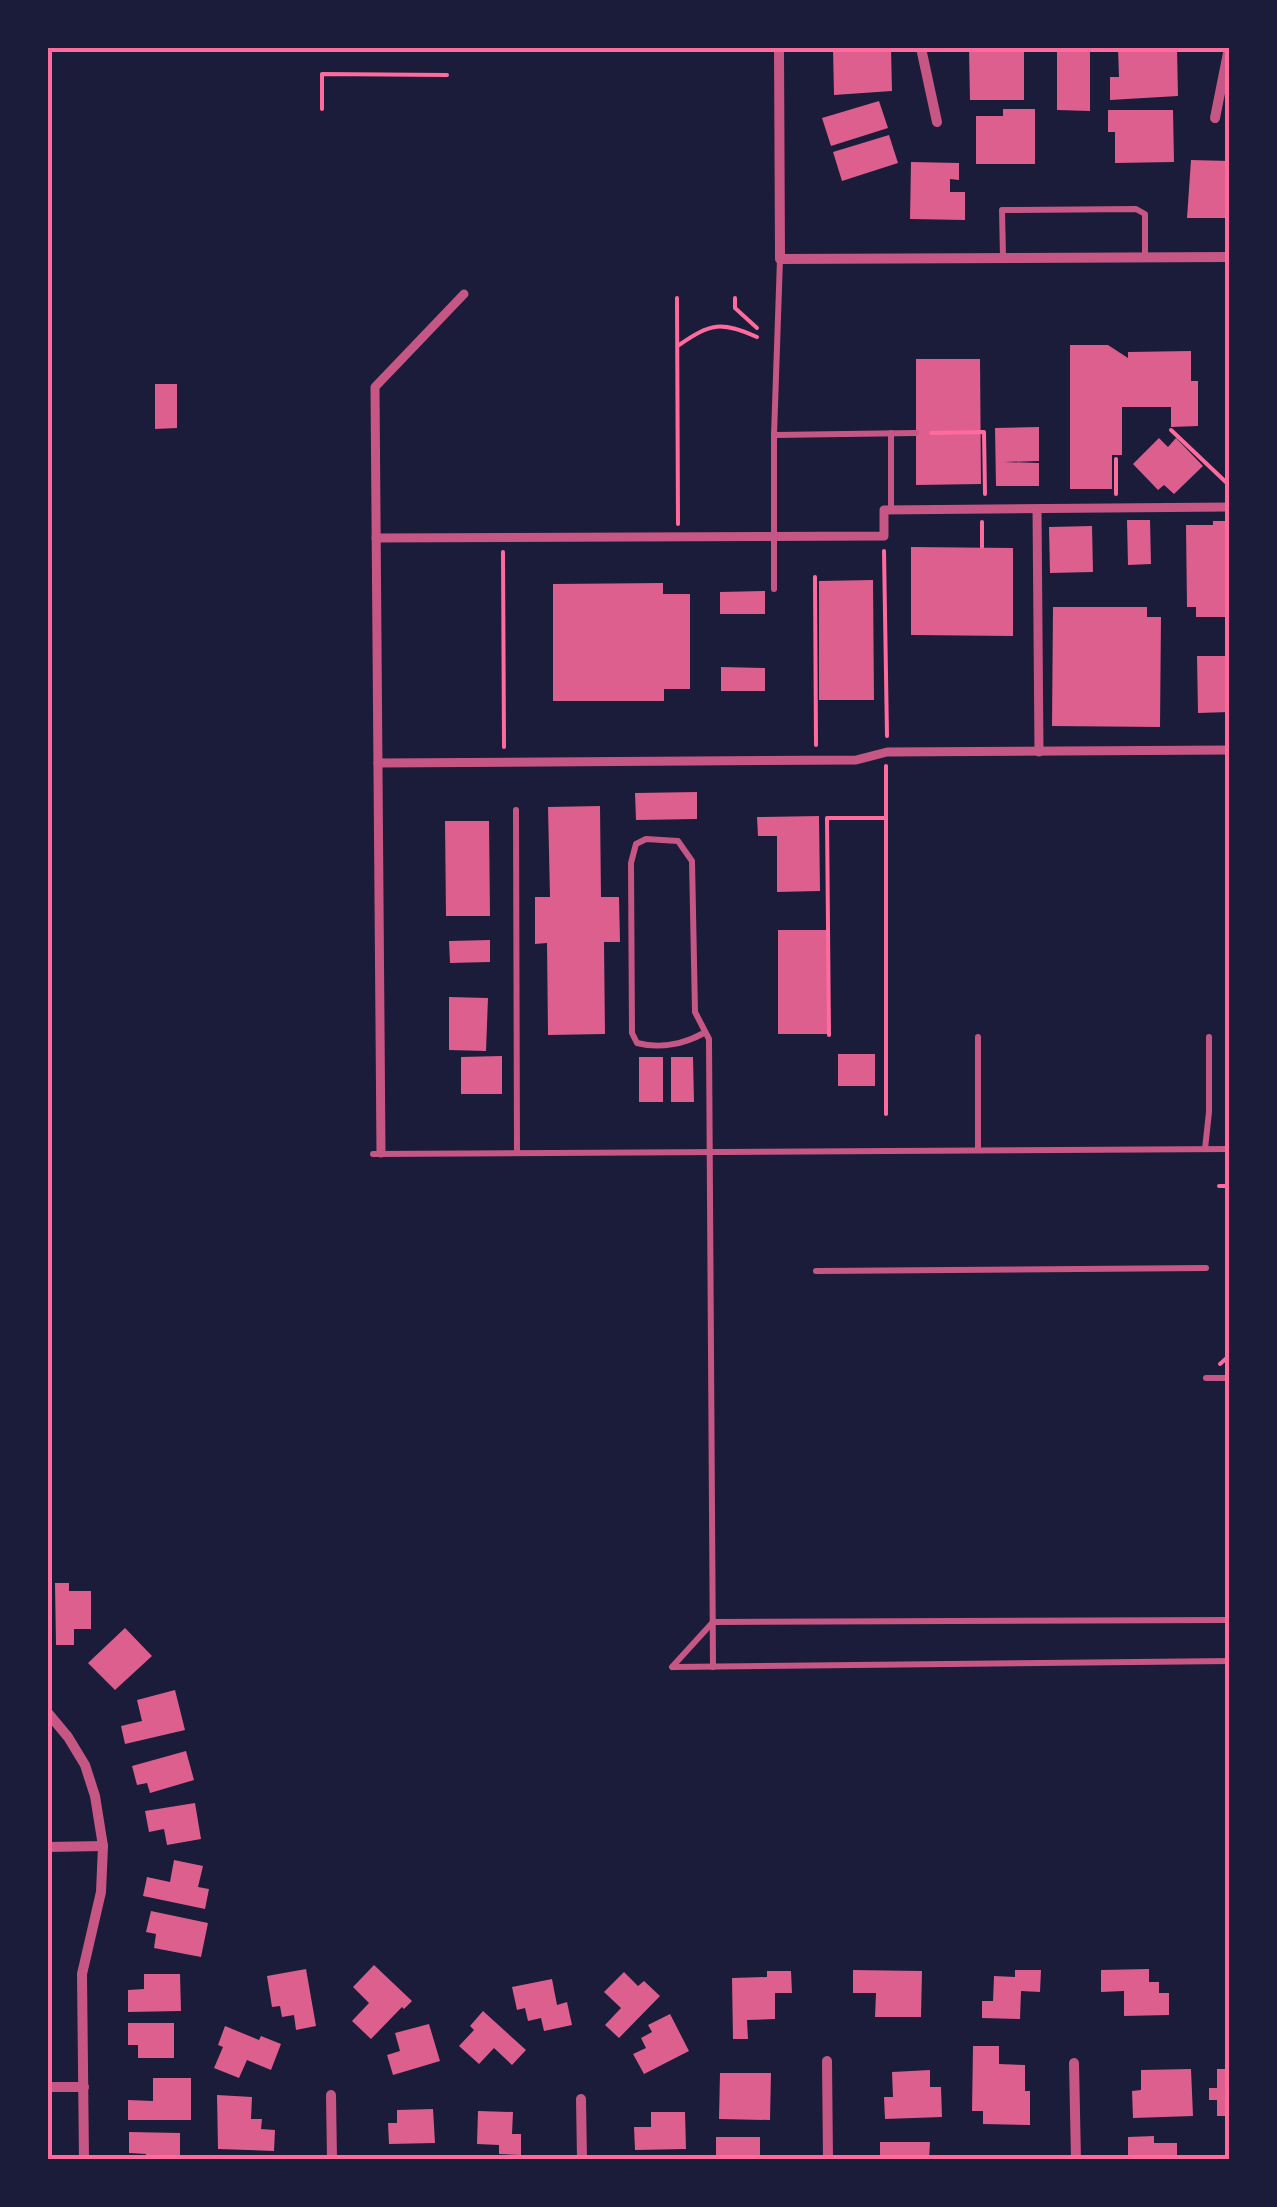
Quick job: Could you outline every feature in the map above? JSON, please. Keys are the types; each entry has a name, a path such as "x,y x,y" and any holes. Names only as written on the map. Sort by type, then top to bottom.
{"street":[{"path":"779,48 780,259 1230,257"},
{"path":"921,48 937,122"},
{"path":"1215,118 1229,48"},
{"path":"377,1153 375,386 464,294"},
{"path":"376,538 884,536 884,510 1230,507"},
{"path":"1037,509 1040,752"},
{"path":"378,763 856,760 887,752 1230,750"},
{"path":"48,1713 85,1766 95,1796 102,1846 102,1892 82,1974 84,2160"},
{"path":"48,1846 102,1846"},
{"path":"827,2062 828,2160"},
{"path":"1074,2064 1076,2160"},
{"path":"48,2087 84,2087"},
{"path":"331,2095 332,2160"},
{"path":"581,2099 582,2160"}],"lane":[{"path":"1004,257 1002,210 1136,209 1145,214 1145,257"},
{"path":"774,589 780,259"},
{"path":"891,433 891,510"},
{"path":"774,435 916,433"},
{"path":"516,810 517,1153"},
{"path":"704,1034 681,1044 646,1045 638,1043 632,1034 631,863 636,844 646,838 678,841 692,861 695,1012 709,1039 713,1667"},
{"path":"1205,1150 1209,1037"},
{"path":"978,1038 978,1150"},
{"path":"377,1153 1230,1149"},
{"path":"816,1271 1206,1268"},
{"path":"1206,1378 1230,1378"},
{"path":"1230,1620 713,1622 672,1667 1230,1661"}],"path":[{"path":"322,108 322,74 447,75"},
{"path":"677,298 678,537"},
{"path":"735,298 735,308 757,328"},
{"path":"678,346 700,330 717,326 732,326 757,337"},
{"path":"1172,430 1230,486"},
{"path":"916,433 984,432 982,548"},
{"path":"1116,459 1116,508"},
{"path":"884,536 886,1114"},
{"path":"502,537 504,762"},
{"path":"815,576 816,760"},
{"path":"830,1035 827,818 886,818"},
{"path":"1219,1186 1230,1186"}],"building":[{"path":"833,48 891,48 892,91 834,95"},
{"path":"1024,48 1024,100 970,100 969,49"},
{"path":"1057,48 1090,48 1090,111 1057,110"},
{"path":"1118,48 1177,48 1178,96 1110,100 1110,77 1119,77"},
{"path":"879,101 888,128 831,146 822,118"},
{"path":"1003,109 1035,109 1035,164 976,164 976,116 1003,116"},
{"path":"1108,110 1173,110 1174,162 1115,163 1115,132 1108,132"},
{"path":"889,135 898,163 842,181 833,152"},
{"path":"1191,160 1230,161 1230,218 1187,218"},
{"path":"911,162 959,163 959,180 950,179 950,192 965,192 965,220 910,219"},
{"path":"1070,345 1108,345 1128,358 1128,352 1191,351 1191,381 1198,381 1198,426 1171,427 1171,407 1122,407 1122,455 1112,455 1112,489 1070,489"},
{"path":"916,359 980,359 981,484 916,485"},
{"path":"155,384 177,384 177,428 155,429"},
{"path":"1039,427 1039,461 1003,462 1039,463 1039,486 996,486 995,428"},
{"path":"1159,438 1168,447 1176,438 1203,466 1174,494 1164,485 1158,490 1133,464"},
{"path":"1127,520 1150,520 1151,564 1128,565"},
{"path":"1213,521 1230,521 1230,617 1196,617 1196,607 1187,607 1186,525 1213,525"},
{"path":"1092,526 1093,572 1050,573 1049,527"},
{"path":"911,547 1013,548 1013,636 911,635"},
{"path":"873,580 874,700 819,700 819,581"},
{"path":"663,583 663,594 690,594 690,689 664,689 664,701 553,701 553,584"},
{"path":"765,591 765,614 720,614 720,592"},
{"path":"1053,607 1147,607 1147,617 1161,617 1160,727 1052,726"},
{"path":"1197,656 1230,656 1230,712 1198,713"},
{"path":"721,667 765,668 765,691 721,691"},
{"path":"697,792 697,819 636,820 635,793"},
{"path":"600,806 601,897 619,897 620,942 604,942 605,1034 548,1035 547,943 535,944 535,897 550,897 548,807"},
{"path":"819,816 820,891 777,892 777,836 758,836 757,817"},
{"path":"445,821 489,821 490,916 446,916"},
{"path":"778,930 827,930 827,1034 778,1034"},
{"path":"490,940 490,962 450,963 449,941"},
{"path":"449,997 488,998 486,1051 449,1050"},
{"path":"838,1054 875,1054 875,1086 838,1086"},
{"path":"502,1056 502,1094 461,1094 461,1057"},
{"path":"639,1057 663,1057 663,1102 639,1102"},
{"path":"671,1057 693,1057 694,1102 671,1102"},
{"path":"55,1583 69,1583 69,1591 91,1591 91,1629 74,1629 74,1645 56,1645"},
{"path":"125,1628 152,1656 115,1690 88,1663"},
{"path":"175,1690 185,1730 125,1744 121,1726 142,1721 137,1700"},
{"path":"186,1751 194,1780 150,1793 147,1783 137,1785 132,1766"},
{"path":"195,1803 201,1839 167,1845 164,1829 149,1832 145,1811"},
{"path":"174,1860 203,1866 198,1887 209,1889 205,1909 143,1896 147,1877 170,1882"},
{"path":"151,1911 208,1923 201,1957 154,1948 156,1934 146,1932"},
{"path":"374,1965 412,2001 371,2039 352,2021 369,2003 353,1987"},
{"path":"306,1969 316,2026 296,2030 294,2015 282,2017 280,2006 272,2007 267,1976"},
{"path":"1149,1969 1149,1982 1159,1982 1159,1993 1169,1993 1169,2015 1124,2016 1124,1991 1101,1992 1101,1970"},
{"path":"853,1970 922,1971 921,2017 875,2017 876,1993 853,1993"},
{"path":"1015,1970 1041,1970 1040,1992 1021,1991 1020,2019 982,2018 982,2001 993,2001 994,1976 1015,1977"},
{"path":"767,1971 791,1971 792,1993 775,1993 775,2019 747,2020 748,2039 733,2039 732,1978 767,1977"},
{"path":"624,1972 638,1986 644,1981 660,1996 619,2038 605,2025 621,2008 604,1992"},
{"path":"144,1974 180,1974 181,2011 128,2012 128,1990 144,1989"},
{"path":"552,1979 557,2005 567,2002 572,2025 544,2031 541,2018 528,2021 525,2008 517,2010 512,1987"},
{"path":"483,2011 526,2050 512,2065 494,2048 479,2064 459,2046 474,2030 470,2026"},
{"path":"670,2014 689,2051 644,2074 633,2054 646,2048 641,2038 652,2032 648,2025"},
{"path":"128,2023 174,2023 174,2058 138,2058 138,2045 128,2045"},
{"path":"429,2024 440,2061 393,2075 387,2055 400,2051 395,2033"},
{"path":"225,2026 281,2044 271,2070 247,2060 239,2078 214,2068 223,2047 218,2045"},
{"path":"973,2046 999,2046 999,2064 1025,2065 1030,2125 983,2124 983,2111 972,2111"},
{"path":"1191,2069 1193,2116 1133,2118 1132,2091 1141,2090 1141,2070"},
{"path":"1217,2069 1230,2069 1230,2116 1217,2116 1217,2100 1209,2100 1209,2088 1217,2088"},
{"path":"930,2070 930,2087 941,2087 942,2117 885,2119 884,2097 893,2097 892,2072"},
{"path":"720,2073 771,2073 770,2120 719,2119"},
{"path":"153,2078 191,2078 191,2120 128,2120 128,2100 153,2101"},
{"path":"217,2095 252,2097 251,2119 262,2119 261,2129 275,2130 274,2151 218,2149"},
{"path":"433,2109 435,2143 389,2144 388,2123 397,2123 397,2110"},
{"path":"478,2111 513,2112 512,2134 521,2134 521,2155 499,2154 499,2145 477,2144"},
{"path":"651,2112 685,2112 686,2149 635,2150 634,2127 651,2127"},
{"path":"129,2132 180,2133 180,2160 145,2160 146,2154 129,2153"},
{"path":"1154,2136 1154,2143 1177,2143 1177,2160 1128,2158 1128,2137"},
{"path":"716,2137 760,2137 760,2160 716,2160"},
{"path":"880,2142 930,2142 929,2160 880,2160"}]}
